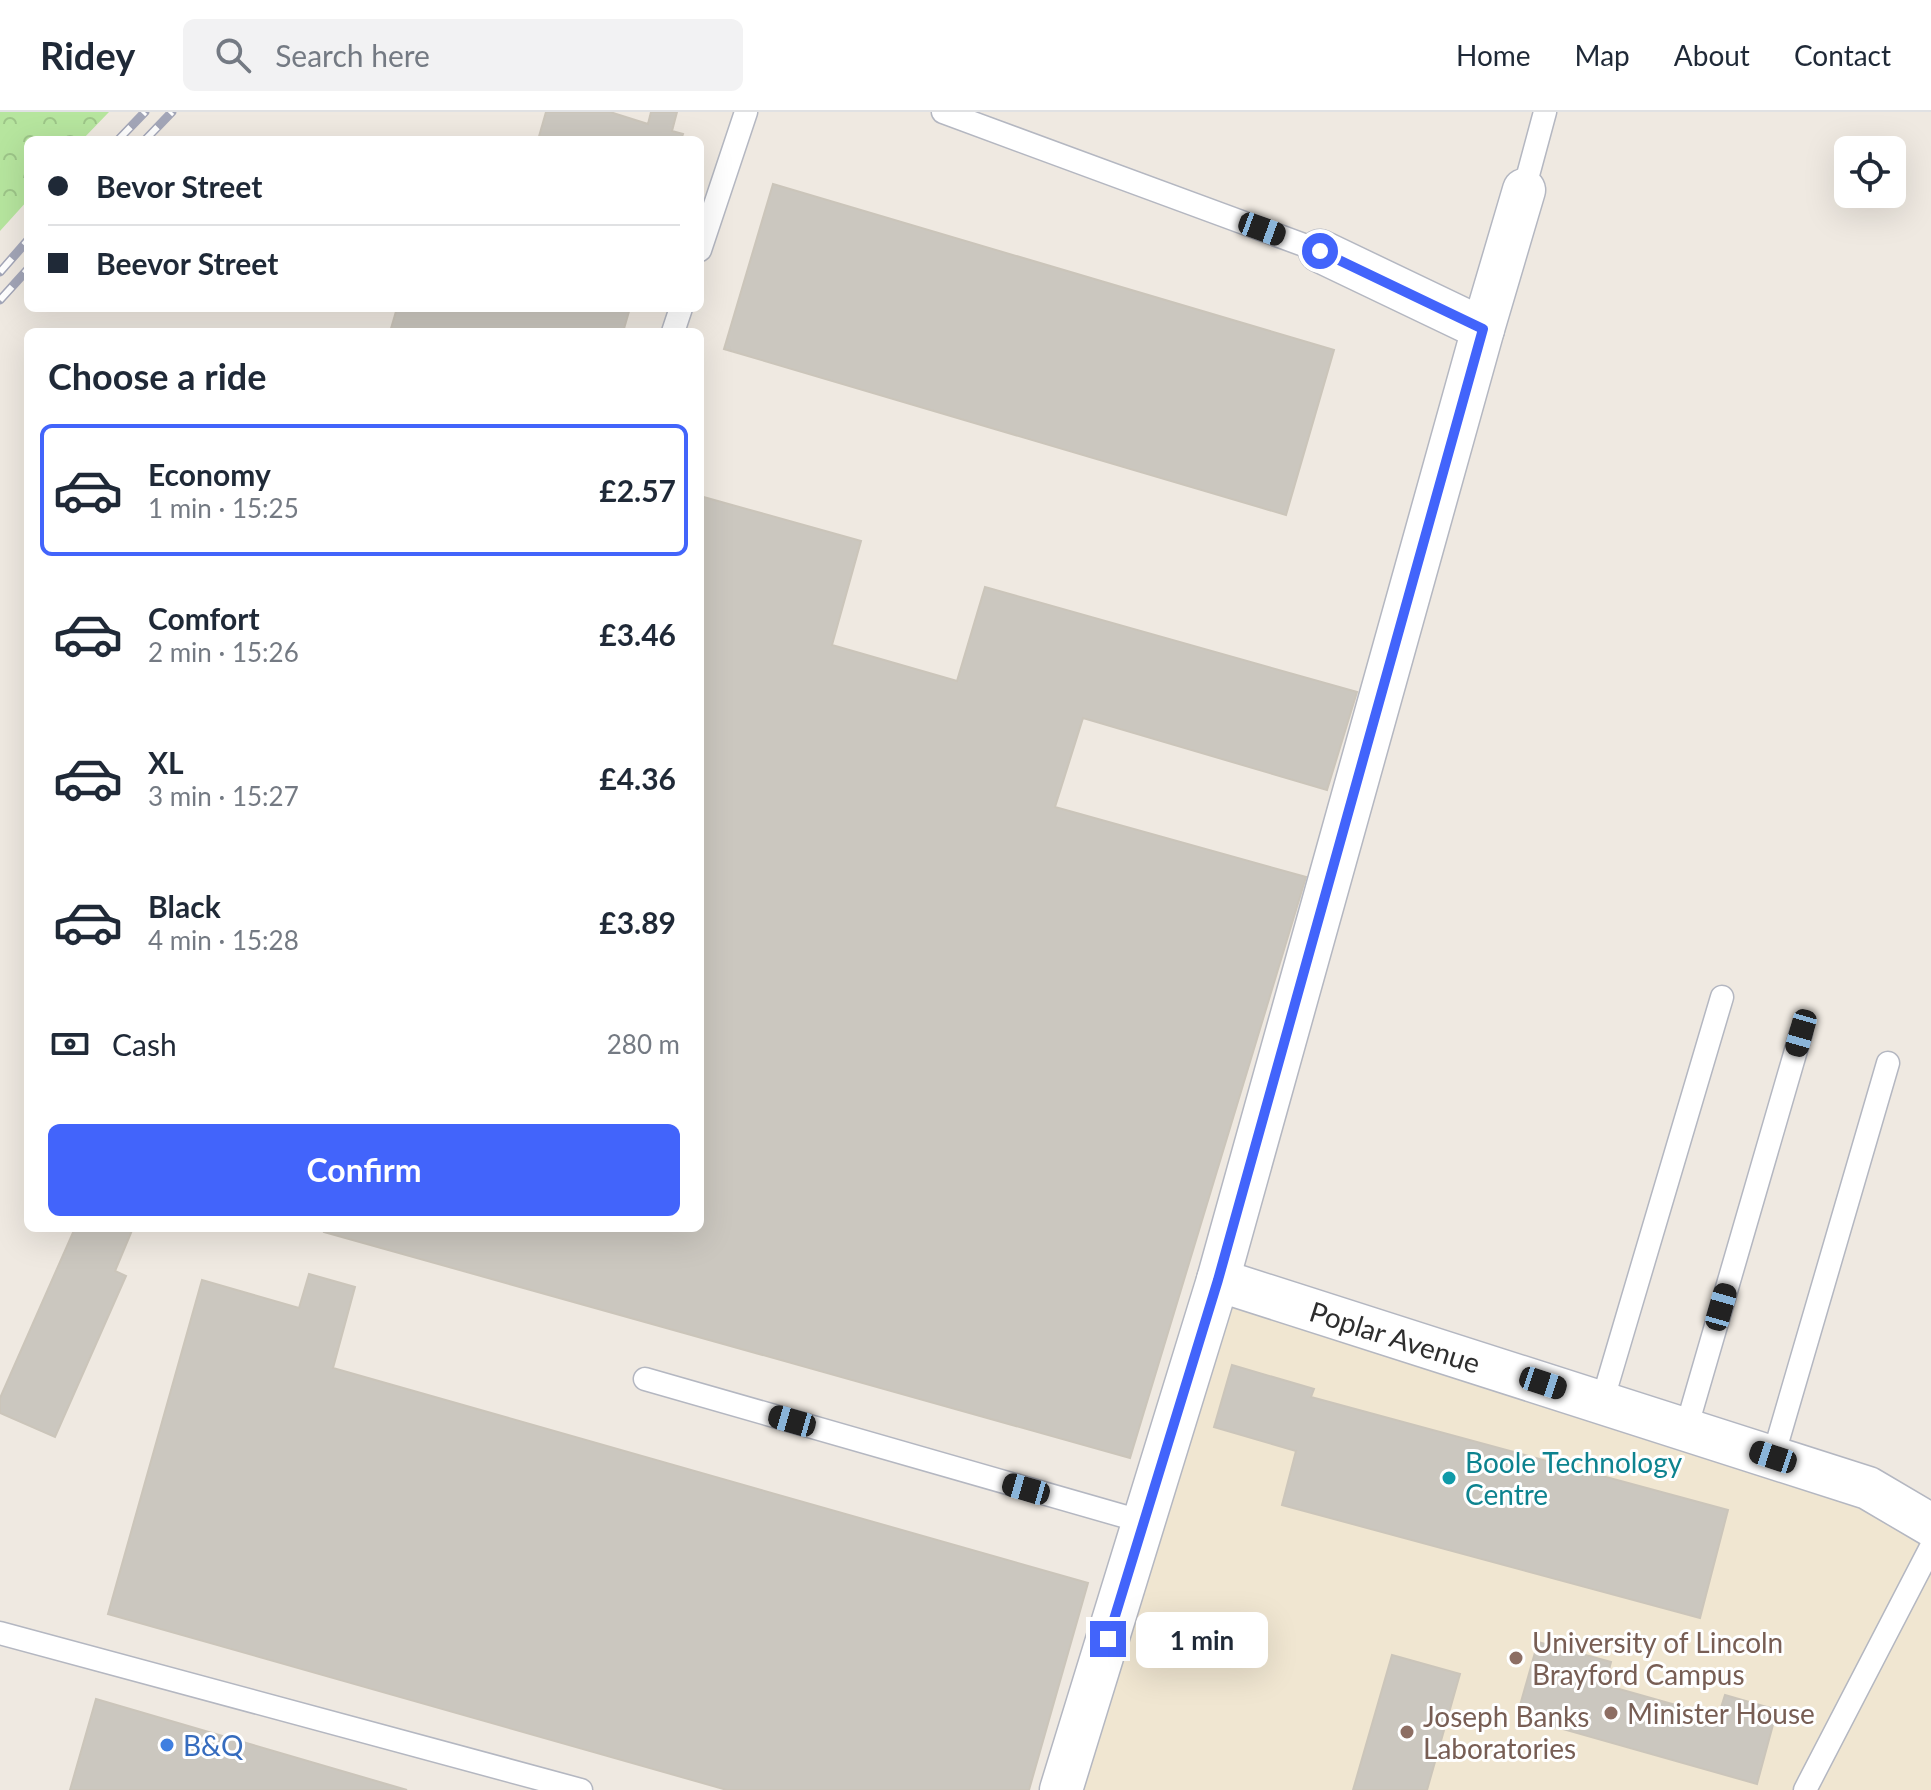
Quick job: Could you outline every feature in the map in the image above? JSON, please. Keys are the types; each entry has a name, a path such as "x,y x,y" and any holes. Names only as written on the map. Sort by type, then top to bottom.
{"street":[{"path":"1061,1790 1218,1280 1524,190"},
{"path":"1320,251 1483,329"},
{"name":"Poplar Avenue","path":"1218,1280 1868,1488 1931,1525"}],"lane":[{"path":"704,238 746,112"},
{"path":"943,112 1320,251"},
{"path":"1524,190 1545,112"},
{"path":"1602,1402 1722,997"},
{"path":"1686,1429 1801,1033"},
{"path":"1773,1457 1888,1063"},
{"path":"645,1379 1144,1522"},
{"path":"1805,1790 1931,1547"},
{"path":"0,1633 581,1790"}],"shaded area":[{"name":"University of Lincoln Brayford Campus","path":"1218,1280 1931,1525 1931,1790 1061,1790"}],"green space":[{"path":"0,112 109,112 86,136 24,136 24,204 0,231"}],"building":[{"path":"546,112 610,112 648,124 651,112 677,112 672,131 683,134 682,136 539,136"},
{"path":"773,184 1334,350 1286,515 724,349"},
{"path":"396,312 629,312 624,328 391,328"},
{"path":"704,497 861,541 832,645 957,681 985,587 1357,692 1327,790 1083,718 1055,807 1306,877 1130,1458 324,1232 704,1232"},
{"path":"73,1232 131,1232 115,1271 126,1276 55,1437 0,1413 0,1398"},
{"path":"309,1274 355,1287 333,1368 1088,1583 1029,1790 727,1790 108,1614 202,1280 299,1308"},
{"name":"Boole Technology Centre","path":"1232,1365 1314,1389 1311,1397 1728,1510 1700,1618 1282,1505 1296,1451 1214,1427"},
{"name":"Minister House","path":"1538,1642 1611,1662 1605,1685 1718,1717 1725,1695 1777,1710 1757,1784 1517,1716"},
{"name":"Joseph Banks Laboratories","path":"1392,1655 1460,1674 1427,1790 1353,1790"},
{"name":"B&Q","path":"96,1699 407,1790 70,1790"}],"railway":[{"path":"122,136 145,112"},
{"path":"149,136 172,112"},
{"path":"0,272 24,245"},
{"path":"0,300 24,273"}],"place":[{"name":"Boole Technology Centre","path":"1449,1478"},
{"name":"University of Lincoln Brayford Campus","path":"1516,1658"},
{"name":"Minister House","path":"1611,1713"},
{"name":"Joseph Banks Laboratories","path":"1407,1732"},
{"name":"B&Q","path":"167,1745"}],"route":[{"path":"1108,1639 1218,1280 1483,329 1320,251"}]}
